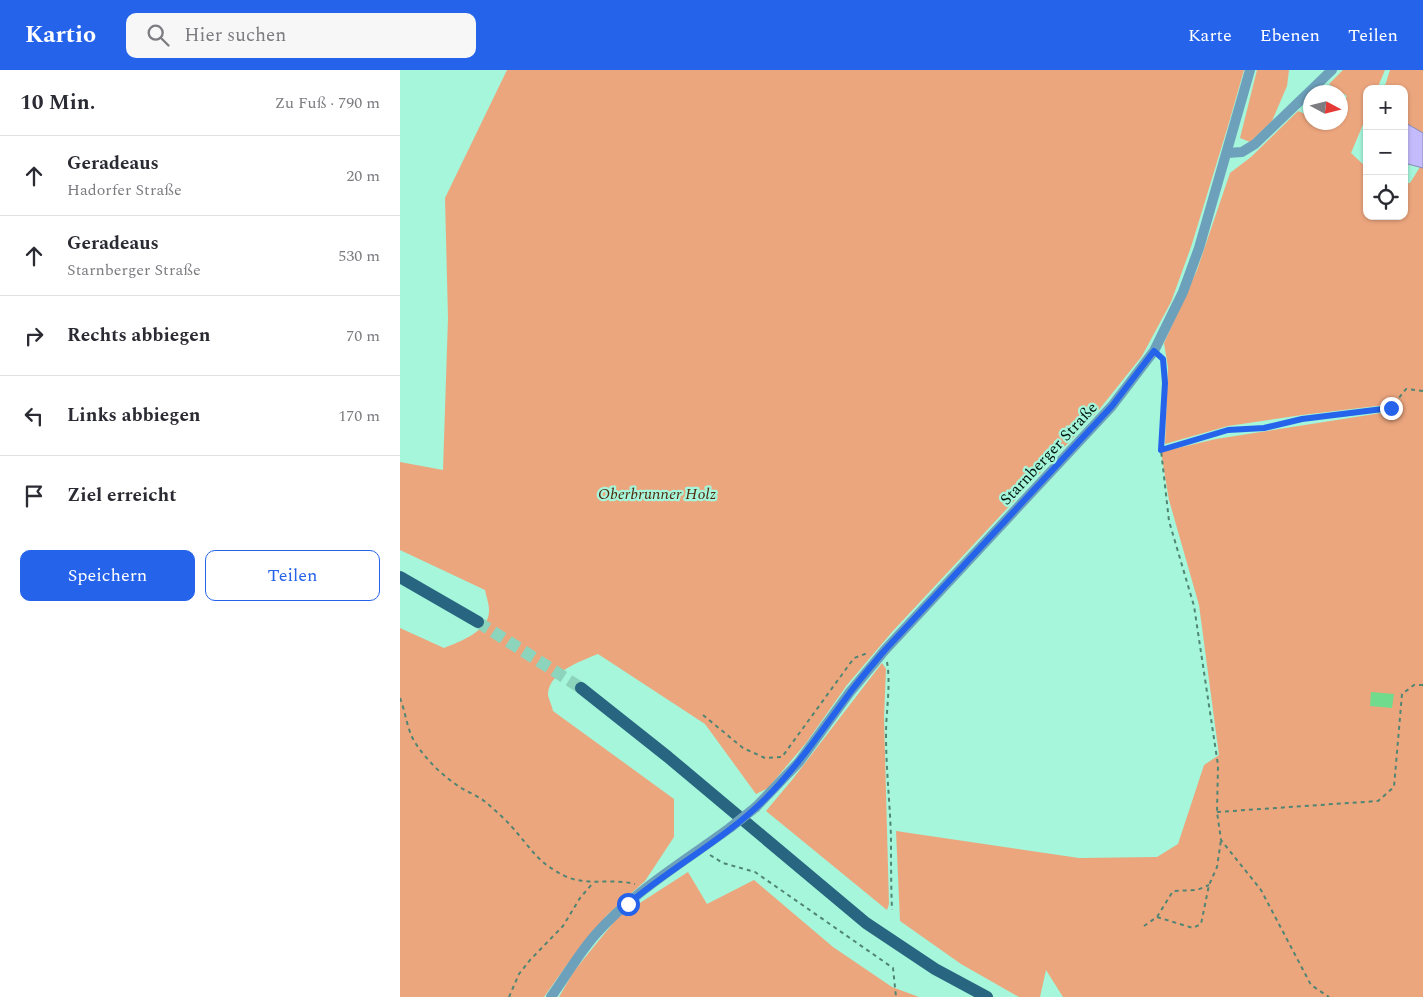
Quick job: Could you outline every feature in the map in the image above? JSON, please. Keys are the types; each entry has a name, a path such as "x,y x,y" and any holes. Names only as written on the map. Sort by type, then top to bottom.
{"main road":[{"path":"400,576 478,622"},
{"path":"581,688 668,756 866,923 935,969 987,997"}],"street":[{"name":"Starnberger Straße","path":"552,997 596,935 619,912 647,888 702,849 756,807 799,762 875,661 1112,406 1154,351 1183,292 1199,248 1250,70"},
{"path":"1227,153 1242,152 1255,144 1332,70"}],"path":[{"path":"1154,351 1163,359 1165,383 1161,450 1169,521 1194,606 1218,765 1217,812 1221,840 1217,867 1209,885 1201,924 1193,928 1157,917"},
{"path":"1161,450 1228,430 1264,428 1302,419 1391,408 1406,389 1423,391"},
{"path":"885,650 888,671 886,756 892,910"},
{"path":"703,715 743,748 764,758 782,756 854,658 864,654 875,661"},
{"path":"1217,812 1378,802 1394,787 1402,694 1414,685 1423,685"},
{"path":"400,698 407,724 415,743 443,775 487,803 512,826 529,850 546,866 569,877 593,883 612,880 647,888"},
{"path":"1221,840 1261,890 1311,985 1330,997"},
{"path":"702,849 723,864 755,872 893,968 896,997"},
{"path":"509,997 519,974 562,926 580,898 593,883"},
{"path":"1144,926 1157,917 1173,891 1197,890 1209,885"}],"green space":[{"name":"Oberbrunner Holz","path":"507,70 1244,70 1191,247 1171,302 1142,356 1098,411 892,632 847,685 806,743 768,788 756,794 705,724 598,654 567,669 553,680 549,687 548,695 553,711 674,799 674,837 645,881 606,916 544,997 400,997 400,628 444,648 465,639 479,630 488,617 489,610 485,590 400,550 400,462 443,470 448,318 445,198"},
{"path":"1257,70 1289,70 1287,86 1272,121 1250,142 1240,138"},
{"path":"1343,70 1385,70 1379,85 1363,85 1363,124 1351,153 1363,164 1363,220 1408,220 1408,183 1410,183 1420,167 1423,168 1423,997 1063,997 1046,970 1040,997 1019,997 961,964 900,921 896,831 1079,858 1157,857 1178,844 1204,765 1219,755 1199,605 1169,500 1161,452 1216,439 1381,413 1385,405 1228,426 1165,444 1168,367 1164,343 1197,270 1230,173 1251,157 1298,111 1303,113 1303,130 1348,130 1348,85 1329,84"},
{"path":"1390,70 1423,70 1423,133 1408,124 1408,85 1385,85"},
{"path":"882,663 886,669 884,718 889,904 887,910 766,811"},
{"path":"688,872 707,904 754,880 833,947 892,987 919,997 559,997 574,971 618,917"}],"shaded area":[{"path":"1408,124 1423,133 1423,168 1408,164"}],"building":[{"path":"1371,692 1394,694 1392,708 1370,706"}],"tunnel":[{"path":"478,622 581,688"}],"route":[{"path":"628,904 766,799 799,762 850,692 885,650 1112,406 1154,351 1163,359 1165,383 1161,450 1228,430 1264,428 1302,419 1391,408"}]}
